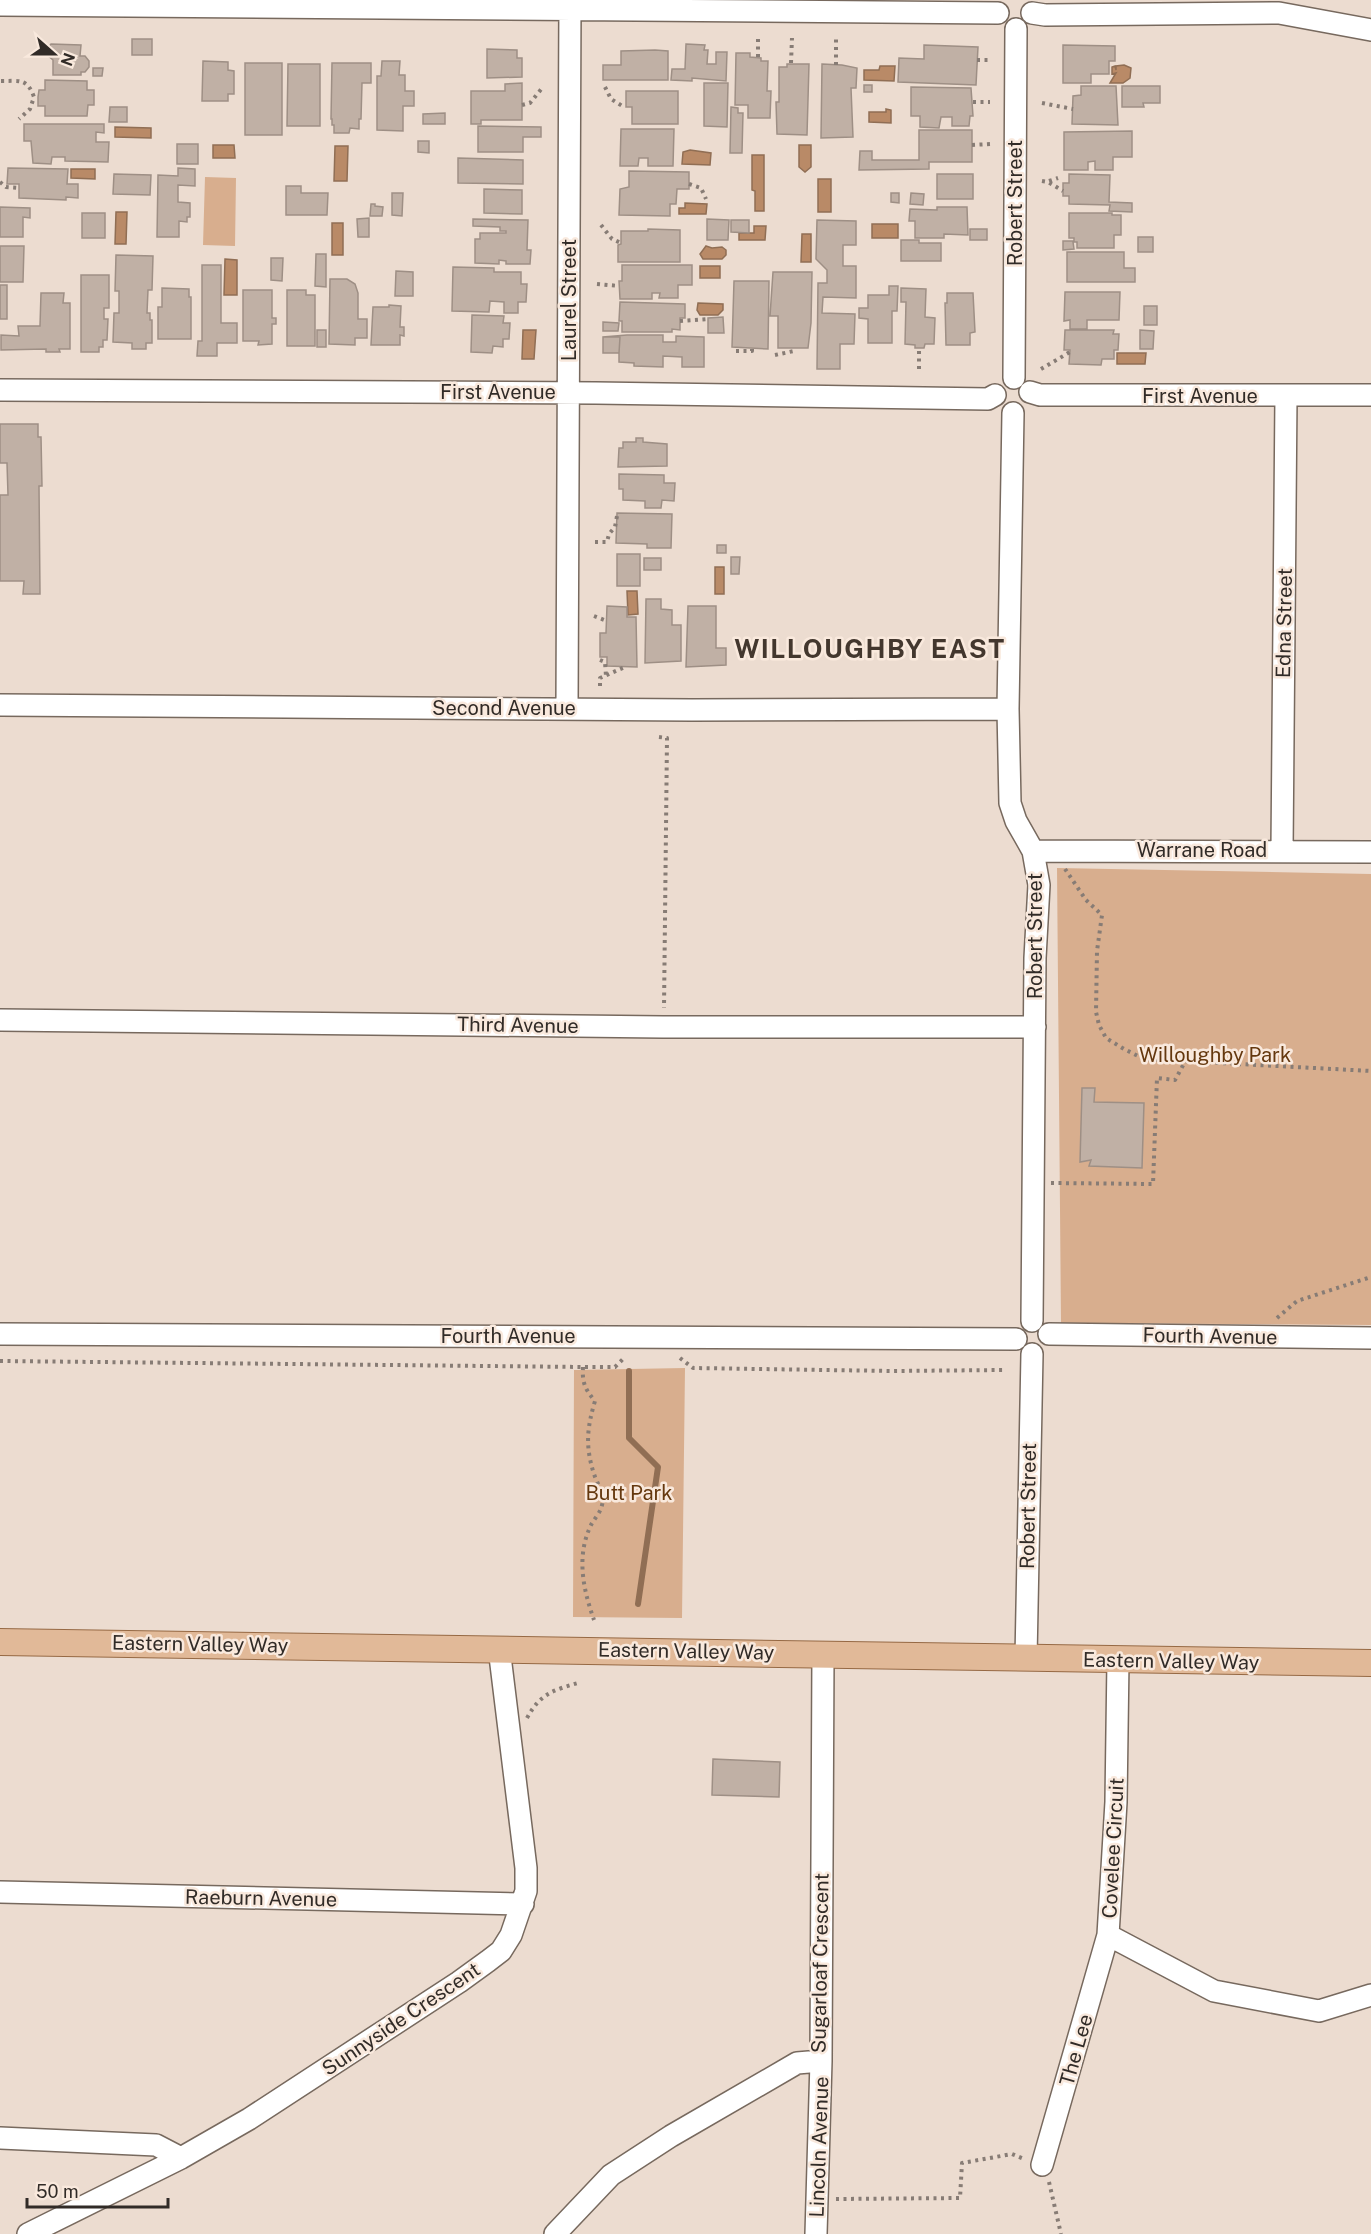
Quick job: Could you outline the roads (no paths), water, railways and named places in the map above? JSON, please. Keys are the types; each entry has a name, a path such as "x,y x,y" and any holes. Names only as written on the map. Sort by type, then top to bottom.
{"main road":[{"name":"Eastern Valley Way","path":"0,1642 1371,1663"}],"street":[{"path":"0,2 1001,6 1002,23 1016,28 1027,24 1029,7 1045,15 1279,13 1371,30"},
{"name":"Laurel Street","path":"567,708 571,4"},
{"name":"Robert Street","path":"1016,28 1022,385"},
{"path":"1003,381 1022,385 1028,404 1019,412 1013,413 1002,409 995,395 999,384 1003,381"},
{"name":"First Avenue","path":"1022,385 1040,395 1371,395"},
{"name":"First Avenue","path":"0,390 568,393 978,399 988,399 995,395"},
{"name":"Edna Street","path":"1282,850 1286,396"},
{"name":"Robert Street","path":"1013,413 1008,709 1010,803 1016,821 1033,851 1040,885 1035,958 1032,1321"},
{"name":"Second Avenue","path":"0,705 692,710 1008,709"},
{"name":"Warrane Road","path":"1033,851 1371,852"},
{"name":"Third Avenue","path":"0,1020 663,1027 1035,1027"},
{"path":"1032,1321 1041,1323 1049,1334 1047,1346 1043,1351 1032,1354 1023,1351 1016,1339 1016,1333 1022,1324 1032,1321"},
{"name":"Fourth Avenue","path":"0,1334 1016,1339"},
{"name":"Fourth Avenue","path":"1049,1334 1371,1338"},
{"name":"Robert Street","path":"1026,1658 1032,1354"},
{"name":"Sunnyside Crescent","path":"28,2234 181,2158 249,2119 459,1982 501,1951 511,1935 523,1904 526,1891 526,1868 499,1648"},
{"name":"Sugarloaf Crescent","path":"555,2234 611,2175 671,2136 797,2063 821,2061 823,1654"},
{"name":"Covelee Circuit","path":"1118,1660 1116,1802 1108,1935 1214,1990 1319,2011 1371,1995"},
{"name":"Raeburn Avenue","path":"0,1892 523,1904"},
{"name":"The Lee","path":"1042,2165 1108,1935"},
{"name":"Lincoln Avenue","path":"816,2234 821,2061"},
{"path":"0,2138 156,2145 181,2158"}],"waterway":[{"path":"629,1371 629,1438 658,1467 638,1604"}],"district":[{"name":"WILLOUGHBY EAST","path":"870,649"}],"park label":[{"name":"Willoughby Park","path":"1215,1055"},
{"name":"Butt Park","path":"629,1493"}]}
